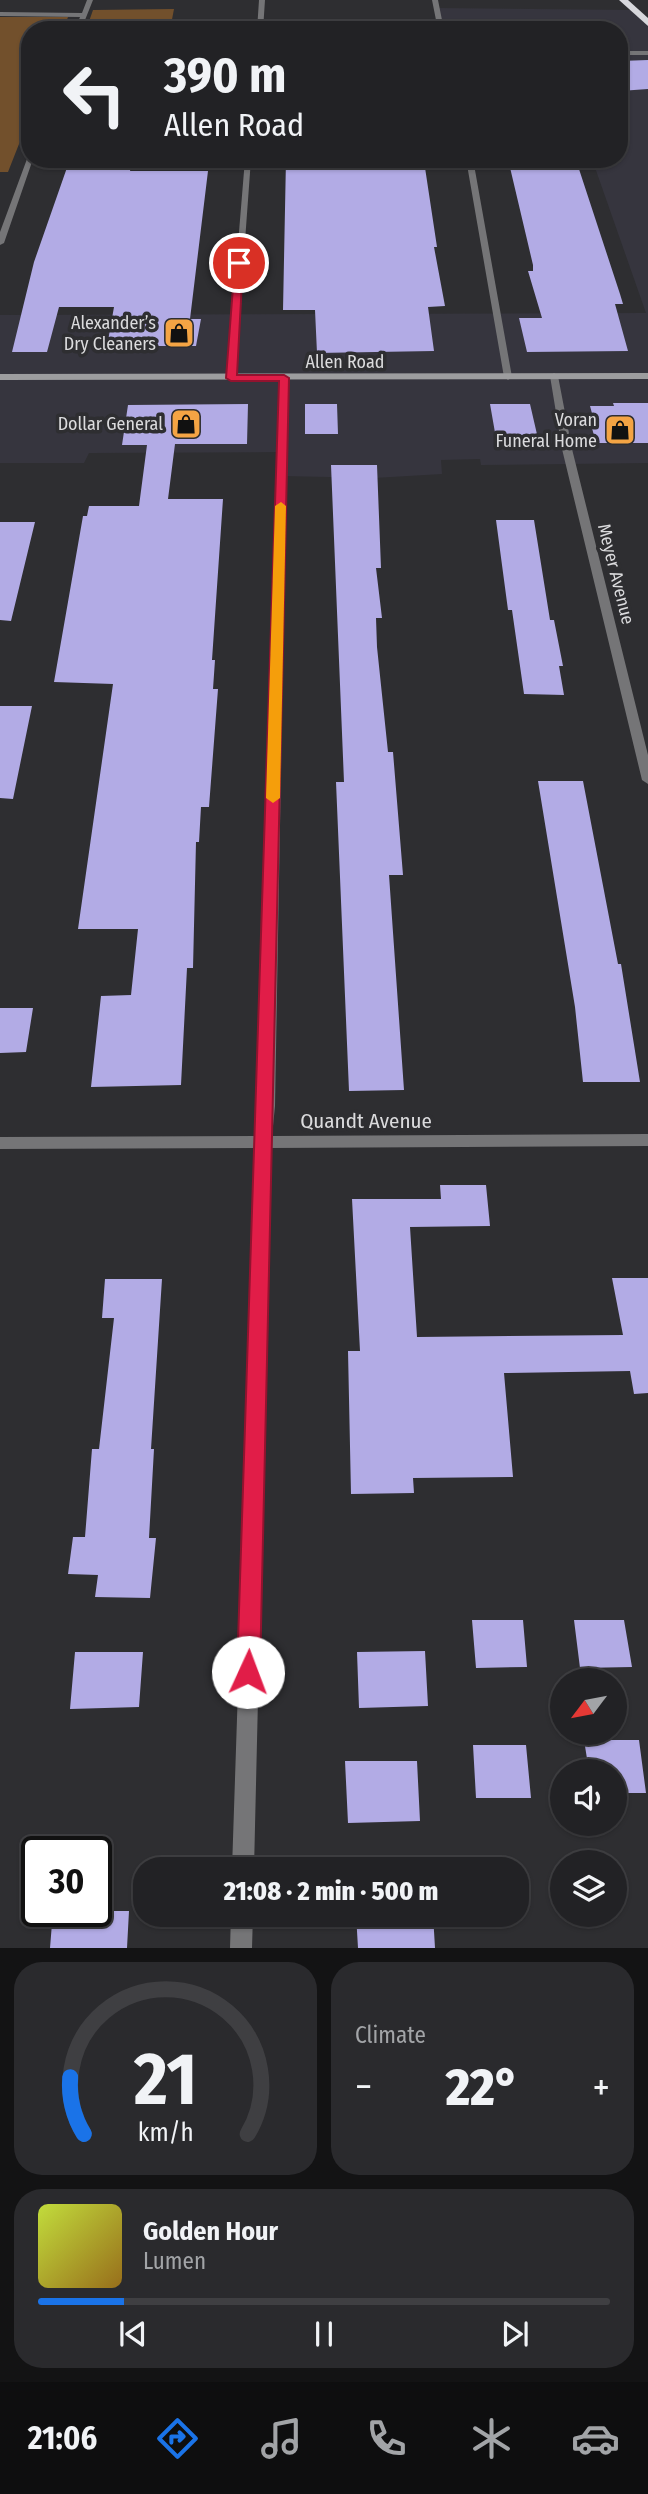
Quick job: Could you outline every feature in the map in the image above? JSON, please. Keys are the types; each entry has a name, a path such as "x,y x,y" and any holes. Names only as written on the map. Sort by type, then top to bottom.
{"highway":[{"path":"623,0 647,22"}],"main road":[{"name":"Allen Road","path":"0,377 648,376"}],"street":[{"path":"82,21 90,0"},
{"path":"261,21 262,0"},
{"path":"435,0 439,21"},
{"path":"0,14 85,15"},
{"path":"628,53 648,53"},
{"path":"0,243 27,168"},
{"path":"231,378 246,168"},
{"path":"471,168 508,377"},
{"name":"Meyer Avenue","path":"554,376 567,449 648,779"},
{"path":"243,1857 262,1143 267,1106 284,378"},
{"name":"Quandt Avenue","path":"0,1143 648,1140"},
{"path":"241,1948 242,1927"}],"shaded area":[{"path":"437,8 634,10 648,23 648,463 481,465 480,459 441,460 442,474 374,478 282,476 282,452 89,453 84,463 0,463 0,315 646,313 595,168 628,168 628,21 439,21"},
{"path":"174,9 172,21 89,21 93,10"},
{"path":"0,17 68,17 66,21 21,21 21,139 8,172 0,172"}],"building":[{"path":"648,60 648,89 628,90 628,61"},
{"path":"67,168 208,171 190,319 201,319 196,346 147,346 147,352 106,352 114,307 59,307 47,352 12,352 34,262"},
{"path":"286,168 425,168 437,247 434,247 445,306 428,307 434,351 317,353 315,310 283,310"},
{"path":"510,168 579,168 623,304 615,304 628,351 527,352 519,318 542,318 528,271 533,271"},
{"name":"Voran Funeral Home","path":"613,403 648,403 648,443 596,443 589,417 593,417 590,406 614,406"},
{"path":"248,404 247,444 175,444 168,499 223,499 212,660 215,660 213,689 218,689 209,807 201,807 199,842 196,842 193,968 187,968 181,1085 91,1087 101,996 131,995 138,929 78,929 113,684 54,682 83,516 87,516 89,506 139,506 147,445 122,445 128,405"},
{"path":"305,404 337,404 338,434 305,434"},
{"path":"490,404 530,404 539,443 497,444"},
{"path":"331,465 377,465 381,568 376,568 382,618 376,618 377,647 388,752 393,752 403,875 389,875 404,1090 349,1091 336,782 344,782"},
{"path":"496,520 534,520 550,620 554,620 563,666 559,666 564,695 524,694 512,610 508,610"},
{"path":"0,522 35,522 11,621 0,620"},
{"path":"0,706 32,706 13,799 0,798"},
{"path":"538,781 583,781 618,964 621,964 640,1082 583,1082 575,1007"},
{"path":"0,1008 33,1008 26,1052 0,1053"},
{"path":"440,1185 486,1185 490,1226 410,1227 417,1337 623,1335 612,1278 648,1278 648,1393 634,1394 630,1371 504,1373 513,1477 413,1478 414,1493 351,1494 348,1351 360,1351 352,1199 441,1199"},
{"path":"105,1279 162,1279 151,1449 154,1449 149,1538 156,1538 150,1598 95,1597 98,1575 68,1574 73,1537 85,1537 92,1449 99,1449 114,1318 102,1318"},
{"path":"472,1620 523,1620 527,1667 476,1668"},
{"path":"574,1620 624,1620 632,1667 580,1668"},
{"path":"425,1651 428,1706 359,1708 357,1652"},
{"path":"75,1652 143,1652 139,1707 70,1709"},
{"path":"627,1740 639,1740 646,1793 627,1793 627,1759 587,1759 585,1745 627,1745"},
{"path":"473,1745 526,1745 531,1798 476,1798"},
{"path":"345,1761 417,1761 420,1821 348,1823"},
{"path":"112,1911 129,1911 127,1948 50,1948 52,1927 112,1927"},
{"path":"357,1927 434,1927 435,1948 358,1948"}],"slow traffic":[{"path":"273,798 281,506"}],"place":[{"name":"Alexander’s Dry Cleaners","path":"179,333"},
{"name":"Dollar General","path":"186,424"},
{"name":"Voran Funeral Home","path":"620,430"}],"route":[{"path":"239,263 231,378 284,378 267,1106 262,1143 248,1672"}]}
